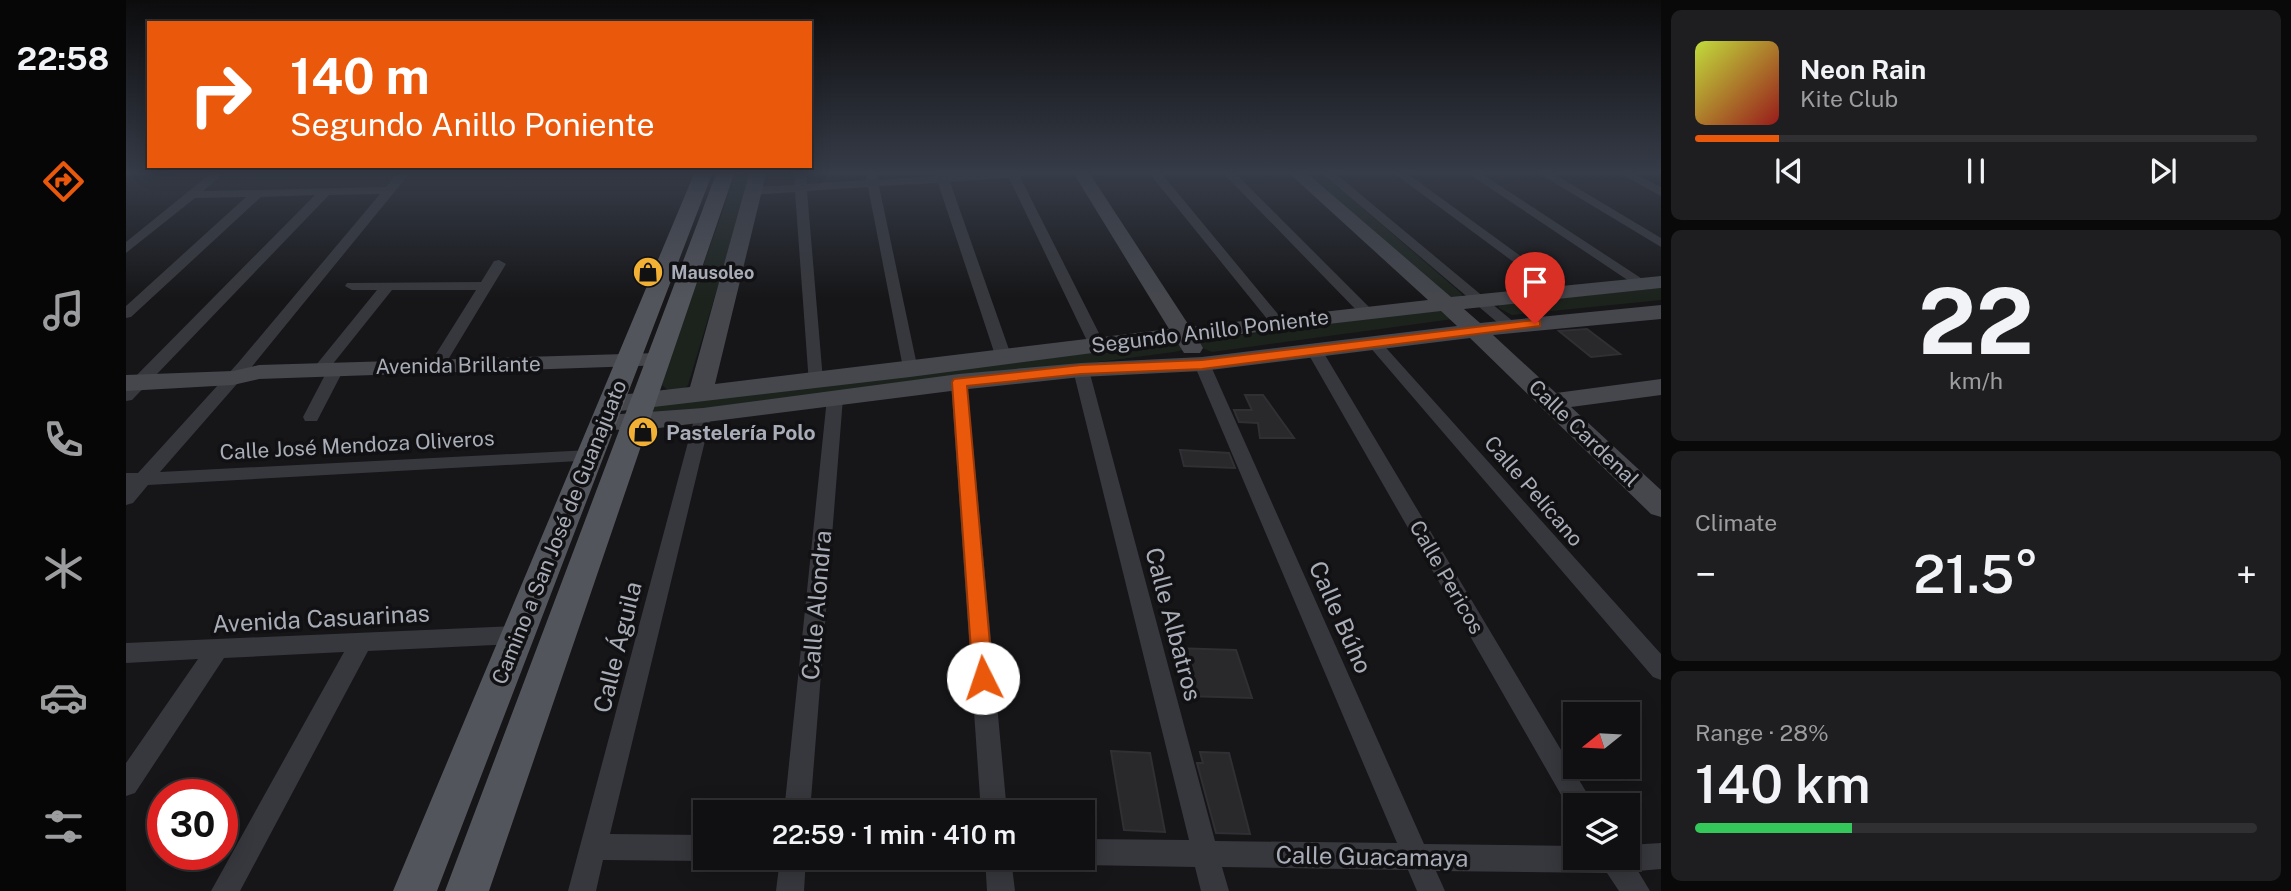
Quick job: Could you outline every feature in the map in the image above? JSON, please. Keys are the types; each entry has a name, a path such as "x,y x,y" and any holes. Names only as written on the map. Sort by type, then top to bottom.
{"main road":[{"name":"Camino a San José de Guanajuato","path":"415,891 686,216"},
{"name":"Camino a San José de Guanajuato","path":"467,891 710,216"},
{"path":"702,405 747,216"},
{"path":"1108,216 1202,364"},
{"name":"Calle Cardenal","path":"1345,216 1655,494"},
{"name":"Segundo Anillo Poniente","path":"702,405 815,380 1277,322 1652,283"},
{"name":"Segundo Anillo Poniente","path":"607,413 835,398 1081,370 1202,364 1510,326 1661,312"},
{"name":"Avenida Brillante","path":"134,380 246,372 658,360"},
{"path":"1552,402 1661,387"}],"street":[{"path":"126,249 166,216"},
{"path":"126,314 233,216"},
{"path":"134,380 301,216"},
{"path":"126,498 134,480 246,372 369,216"},
{"path":"803,216 815,380"},
{"path":"879,216 910,370"},
{"path":"955,216 1004,358"},
{"path":"1033,216 1097,345"},
{"path":"1190,216 1277,322"},
{"path":"1271,216 1367,313"},
{"path":"1378,216 1510,326"},
{"path":"1458,216 1563,292"},
{"path":"1543,216 1652,283"},
{"path":"1615,216 1661,243"},
{"path":"126,237 141,237"},
{"path":"437,365 499,264"},
{"path":"352,286 486,286"},
{"path":"311,417 328,369 388,286"},
{"name":"Calle Pelícano","path":"1374,343 1661,670"},
{"name":"Calle Pericos","path":"1314,349 1574,793"},
{"name":"Calle Búho","path":"1202,364 1431,891"},
{"name":"Calle Albatros","path":"1081,370 1215,891"},
{"path":"959,382 993,800"},
{"name":"Calle Alondra","path":"798,800 835,398"},
{"name":"Calle Águila","path":"582,891 702,405"},
{"name":"Calle José Mendoza Oliveros","path":"134,480 590,456"},
{"name":"Avenida Casuarinas","path":"126,653 518,635"},
{"path":"225,891 361,643"},
{"path":"126,784 218,649"},
{"path":"593,847 693,848"},
{"name":"Calle Guacamaya","path":"1095,852 1563,858"},
{"name":"Calle Guacamaya","path":"1640,857 1661,856"},
{"path":"790,891 792,870"},
{"path":"999,870 1000,891"},
{"path":"1621,870 1636,891"}],"shaded area":[{"path":"721,216 739,216 688,385 683,390 669,391 662,385"},
{"path":"1353,216 1371,216 1462,294 1462,298 1449,300"},
{"path":"1661,288 1661,300 1512,315 1499,308 1499,304"},
{"path":"1442,310 1453,319 1212,352 1198,346 1198,342 1202,340"},
{"path":"1179,340 1183,350 1174,352 685,416 650,416 655,404"}],"building":[{"path":"1587,329 1620,354 1591,357 1559,331"},
{"path":"1245,395 1263,395 1294,438 1260,438 1258,423 1239,422 1234,410 1252,410"},
{"path":"1180,450 1229,453 1235,468 1184,466"},
{"path":"1173,648 1236,650 1252,698 1186,696"},
{"path":"1111,751 1150,753 1165,832 1124,830"},
{"path":"1200,752 1229,753 1250,834 1216,833 1197,763 1203,763"}],"place":[{"name":"Mausoleo","path":"648,272"},
{"name":"Pastelería Polo","path":"643,432"}],"route":[{"path":"983,678 959,382 1081,370 1202,364 1535,324"}]}
